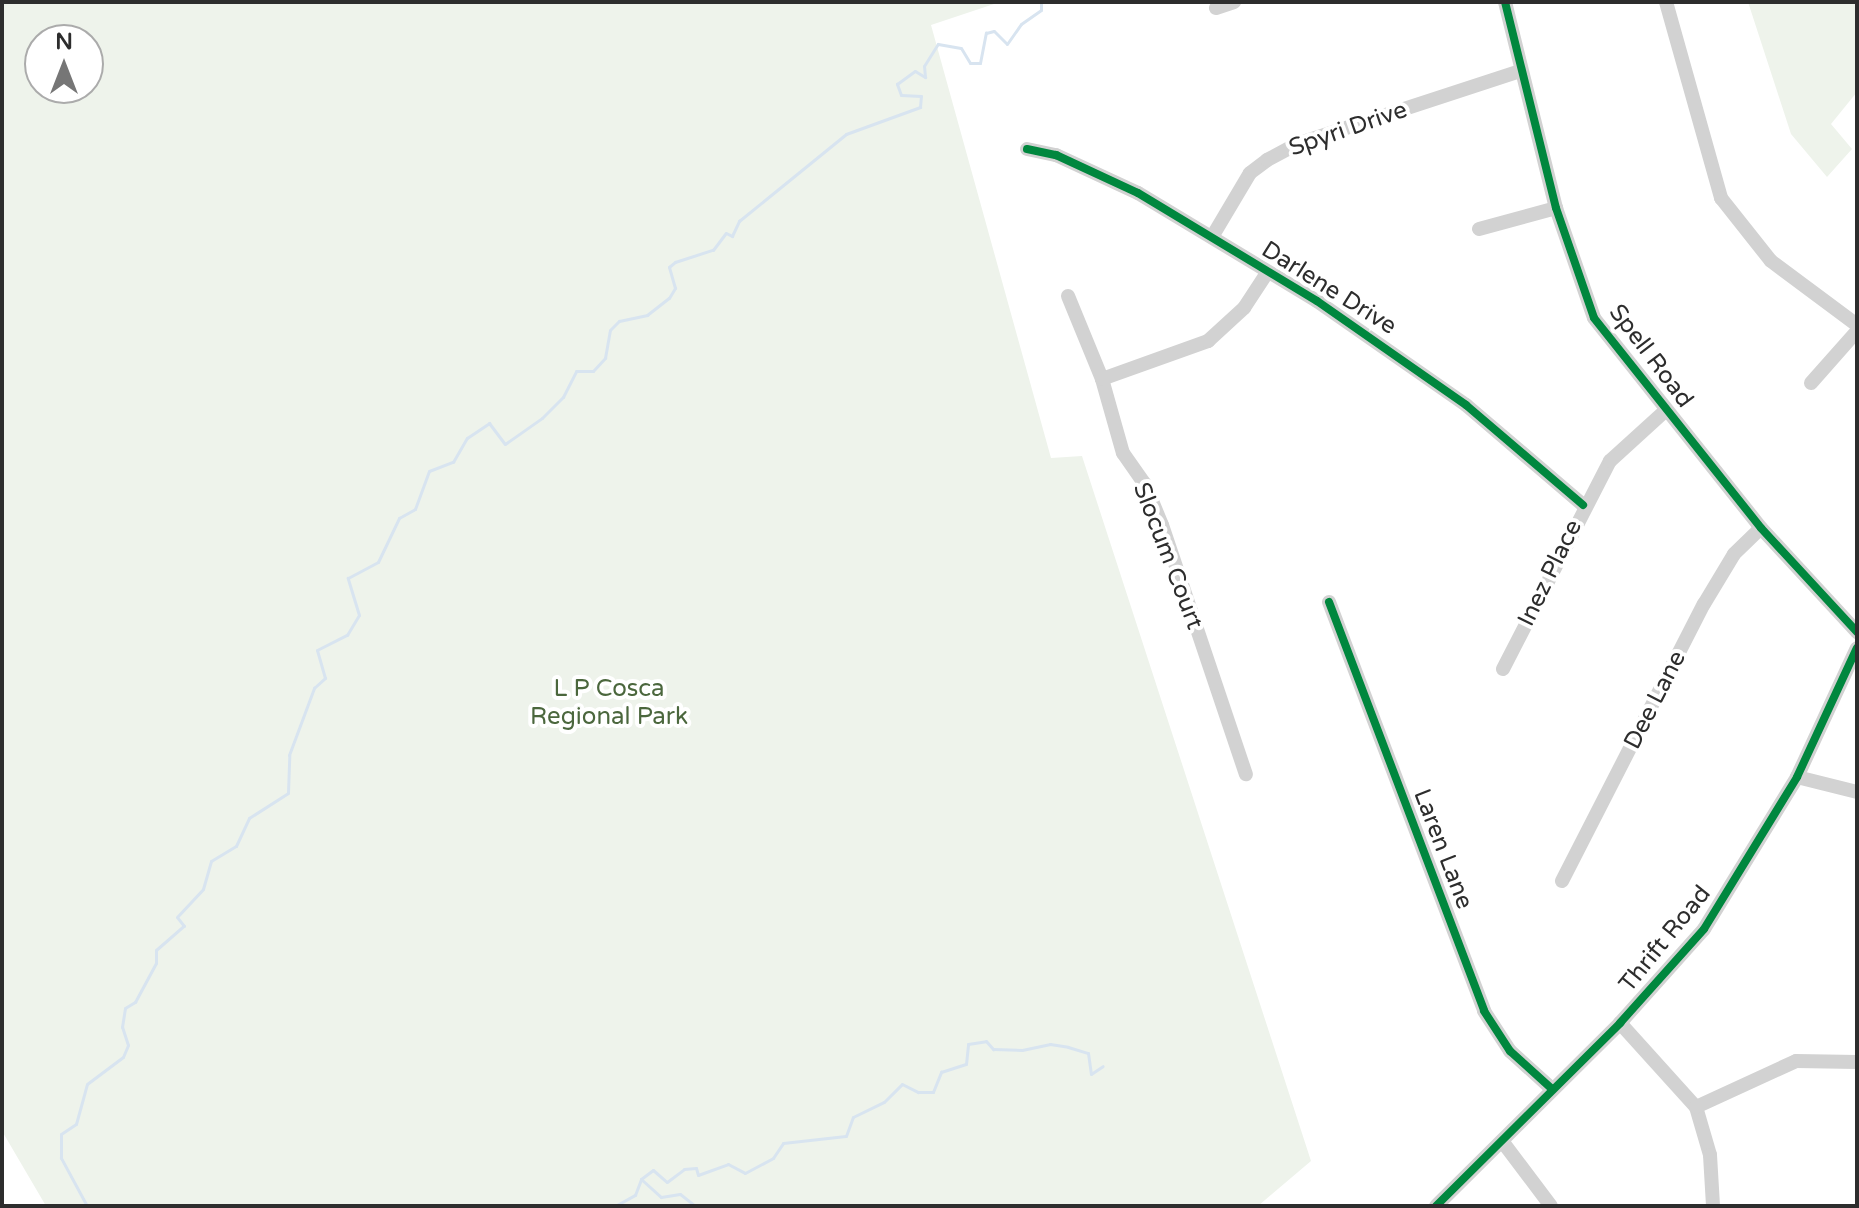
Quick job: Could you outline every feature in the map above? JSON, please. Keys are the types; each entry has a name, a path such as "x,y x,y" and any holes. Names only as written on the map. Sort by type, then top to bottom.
{"street":[{"path":"1216,8 1234,2"},
{"name":"Spell Road","path":"1505,2 1556,208 1594,318 1761,528 1857,632"},
{"path":"1666,2 1721,198 1771,261 1857,328 1811,383"},
{"name":"Spyri Drive","path":"1212,237 1250,173 1267,160 1297,144 1521,71"},
{"name":"Darlene Drive","path":"1027,149 1105,176 1317,301 1435,382 1583,505"},
{"path":"1479,229 1556,208"},
{"path":"1102,379 1208,341 1244,308 1267,273"},
{"name":"Slocum Court","path":"1068,296 1102,379 1123,453 1145,484 1162,525 1246,774"},
{"name":"Inez Place","path":"1503,669 1583,505 1618,451 1666,410"},
{"name":"Dee Lane","path":"1562,881 1704,604 1734,554 1761,528"},
{"name":"Laren Lane","path":"1329,602 1484,1011 1510,1051 1552,1089"},
{"name":"Thrift Road","path":"1436,1206 1620,1023 1704,929 1797,777 1857,648"},
{"path":"1797,777 1857,792"},
{"path":"1620,1023 1696,1107 1710,1155 1713,1206"},
{"path":"1696,1107 1796,1061 1857,1062"},
{"path":"1502,1141 1551,1206"}],"green space":[{"name":"L P Cosca Regional Park","path":"2,2 1000,2 931,25 1051,458 1082,456 1311,1161 1258,1206 46,1206 2,1131"},
{"path":"1748,2 1857,2 1857,92 1831,124 1852,149 1827,177 1791,134"}],"waterway":[{"path":"87,1206 61,1158 61,1134 76,1124 87,1084 123,1057 128,1045 122,1027 125,1008 135,1002 156,963 156,950 184,926 177,917 203,889 211,861 236,846 249,818 288,793 289,755 314,688 325,678 317,650 347,635 359,615 348,578 378,562 399,518 415,509 429,471 453,462 467,438 489,423 505,444 542,418 563,397 576,371 593,371 605,358 610,330 619,321 647,315 669,298 675,288 669,267 675,262 713,250 726,233 732,236 739,221 846,134 920,107 921,96 901,95 897,84 915,71 925,77 924,66 938,44 961,48 970,63 980,63 986,33 994,31 1007,44 1021,24 1041,10 1041,2"},
{"path":"615,1206 635,1195 641,1179 653,1170 667,1182 684,1169 696,1168 698,1175 728,1164 745,1173 773,1158 783,1143 846,1136 853,1117 884,1102 902,1084 918,1092 933,1092 941,1072 966,1064 968,1044 986,1041 993,1049 1022,1050 1050,1044 1088,1053 1091,1074 1103,1066"},
{"path":"641,1179 661,1197 680,1194 694,1205 709,1206"}],"cycle path":[{"path":"1505,2 1556,208 1594,318 1761,528 1857,632"},
{"path":"1027,149 1056,155 1138,193 1317,301 1466,405 1583,505"},
{"path":"1329,602 1484,1011 1510,1051 1552,1089"},
{"path":"1436,1206 1620,1023 1704,929 1797,777 1857,648"}]}
